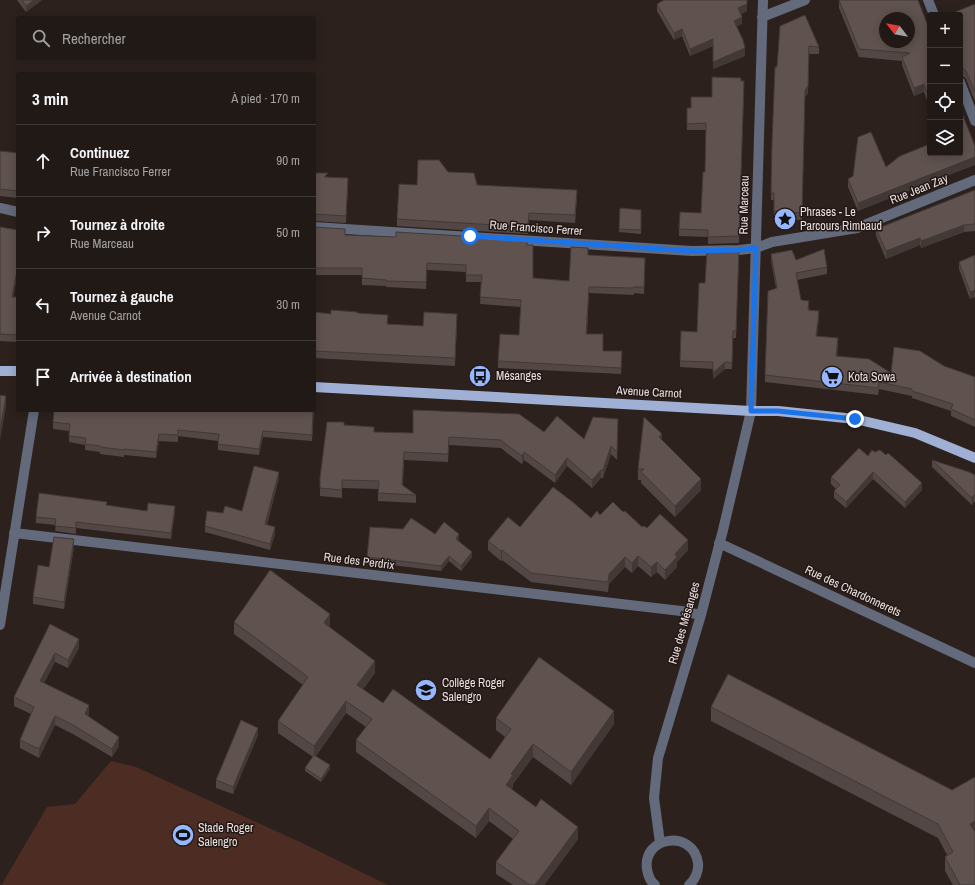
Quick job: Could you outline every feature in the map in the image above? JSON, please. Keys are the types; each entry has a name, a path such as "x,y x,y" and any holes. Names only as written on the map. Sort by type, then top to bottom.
{"main road":[{"path":"0,370 16,372"},
{"name":"Avenue Carnot","path":"316,387 751,411 778,411 855,419 915,433 975,458"}],"street":[{"name":"Rue Marceau","path":"751,411 763,0"},
{"path":"762,17 805,0"},
{"path":"928,0 933,12"},
{"path":"961,84 975,121"},
{"name":"Rue Jean Zay","path":"756,248 772,242 857,228 975,180"},
{"path":"0,208 16,212"},
{"name":"Rue Francisco Ferrer","path":"316,227 692,251 739,250 756,248"},
{"name":"Rue des Mésanges","path":"660,843 654,798 658,758 701,615 751,411"},
{"path":"0,625 34,412"},
{"name":"Rue des Perdrix","path":"14,533 673,610 701,615"},
{"name":"Rue des Chardonnerets","path":"719,543 975,663"},
{"path":"655,885 648,874 646,865 648,857 653,849 660,843 668,840 686,844 697,857 698,866 696,875 692,883 689,885"}],"shaded area":[{"path":"111,761 136,767 300,842 388,885 0,885 47,807 75,804"}],"building":[{"path":"22,0 34,0 26,6"},
{"path":"664,0 747,0 747,4 738,8 742,17 734,21 745,48 713,62 713,39 690,49 682,29 674,33 657,4"},
{"path":"839,0 918,0 927,23 927,92 924,84 914,88 902,57 910,53 859,49"},
{"path":"975,4 975,92 966,71 963,69 963,12 955,12"},
{"path":"805,15 819,47 809,46 808,86 805,90 802,213 774,211 774,193 771,193 772,143 775,67 777,67 780,26"},
{"path":"712,77 741,78 741,81 744,81 739,236 708,237 708,230 679,229 680,212 701,213 703,172 705,172 706,123 687,124 687,108 691,108 691,97 712,97"},
{"path":"963,116 975,146 975,157 858,203 848,179 853,176 858,137 871,132 886,167 900,156 927,145 927,156 963,156"},
{"path":"0,151 16,153 16,191 0,189"},
{"path":"418,160 439,160 448,172 474,173 477,185 577,190 575,215 529,213 528,227 397,219 399,184 417,185"},
{"path":"316,173 328,173 324,177 348,178 346,216 316,214"},
{"path":"975,190 975,224 964,225 921,241 920,238 886,251 876,229"},
{"path":"620,208 641,210 641,230 619,229"},
{"path":"0,227 16,230 16,276 12,297 16,297 16,335 0,334"},
{"path":"316,227 345,229 345,235 396,237 396,232 527,240 527,245 533,245 533,278 569,281 571,247 588,248 588,255 645,258 644,287 589,287 586,334 603,334 603,351 622,351 621,368 498,361 500,334 519,335 521,300 480,297 482,275 466,275 466,265 427,263 426,282 386,281 362,278 362,268 316,268"},
{"path":"824,249 827,267 796,273 801,300 809,301 808,310 819,311 816,336 838,338 836,356 869,359 891,373 894,347 920,351 944,366 975,377 975,420 951,409 953,404 912,391 912,389 879,382 878,388 765,375 768,291 777,288 771,254 792,250 796,260"},
{"path":"739,250 736,331 733,331 732,363 725,362 713,373 713,362 680,361 681,331 697,332 699,283 705,283 707,251"},
{"path":"975,255 975,290 970,292 959,262"},
{"path":"331,310 388,315 387,324 423,326 424,312 457,314 455,358 316,351 316,312 331,314"},
{"path":"0,395 6,396 0,430"},
{"path":"413,410 519,414 544,432 557,416 584,439 593,417 618,419 617,452 611,446 603,470 601,470 592,480 567,458 555,475 524,452 522,456 501,440 449,437 448,454 404,452 402,485 416,495 378,493 379,481 342,480 342,490 320,488 327,422 344,422 344,425 374,427 374,432 413,433"},
{"path":"54,412 313,412 312,435 263,431 259,449 218,444 219,434 178,430 178,435 159,434 156,452 100,447 85,444 86,438 69,436 70,424 53,422"},
{"path":"644,417 662,434 659,437 701,479 675,506 641,472 644,469 638,469"},
{"path":"859,448 868,456 872,450 875,452 880,450 886,455 888,453 922,483 905,502 873,472 846,502 834,491 840,485 831,477"},
{"path":"932,460 975,475 975,496 974,495 972,498"},
{"path":"254,466 279,472 265,524 275,527 270,544 205,526 207,511 223,513 225,506 242,511"},
{"path":"553,487 591,518 597,511 600,515 613,502 642,527 644,526 647,528 660,514 688,540 675,554 677,557 665,570 657,562 651,567 638,556 632,563 625,557 609,574 608,582 531,573 488,541 508,517 520,527"},
{"path":"39,493 107,502 106,505 147,511 148,503 175,506 171,533 76,522 76,528 55,526 56,519 36,517"},
{"path":"411,518 435,534 444,522 459,534 456,539 472,552 461,566 449,556 441,566 367,557 370,527 403,529"},
{"path":"54,537 74,539 64,602 33,597 38,565 49,567"},
{"path":"270,570 330,614 324,623 375,661 357,685 383,703 393,689 490,759 511,729 496,718 539,657 614,711 571,772 533,744 511,774 513,775 506,785 536,807 541,799 578,827 535,885 530,885 496,862 519,831 489,808 476,826 356,740 372,719 346,701 314,746 278,721 308,677 234,622"},
{"path":"50,624 79,639 68,660 55,653 40,681 89,705 85,714 119,737 112,749 73,725 55,716 39,749 20,740 34,707 14,697"},
{"path":"728,674 952,790 975,777 975,821 970,824 975,832 975,885 960,885 945,857 953,852 938,824 711,707"},
{"path":"241,720 258,728 233,787 216,780"},
{"path":"314,755 330,765 321,779 305,768"}],"place":[{"name":"Phrases - Le Parcours Rimbaud","path":"785,219"},
{"name":"Mésanges","path":"480,376"},
{"name":"Kota Sowa","path":"832,377"},
{"name":"Collège Roger Salengro","path":"426,690"},
{"name":"Stade Roger Salengro","path":"183,835"}],"route":[{"path":"470,236 692,251 739,250 756,248 751,411 778,411 855,419"}]}
